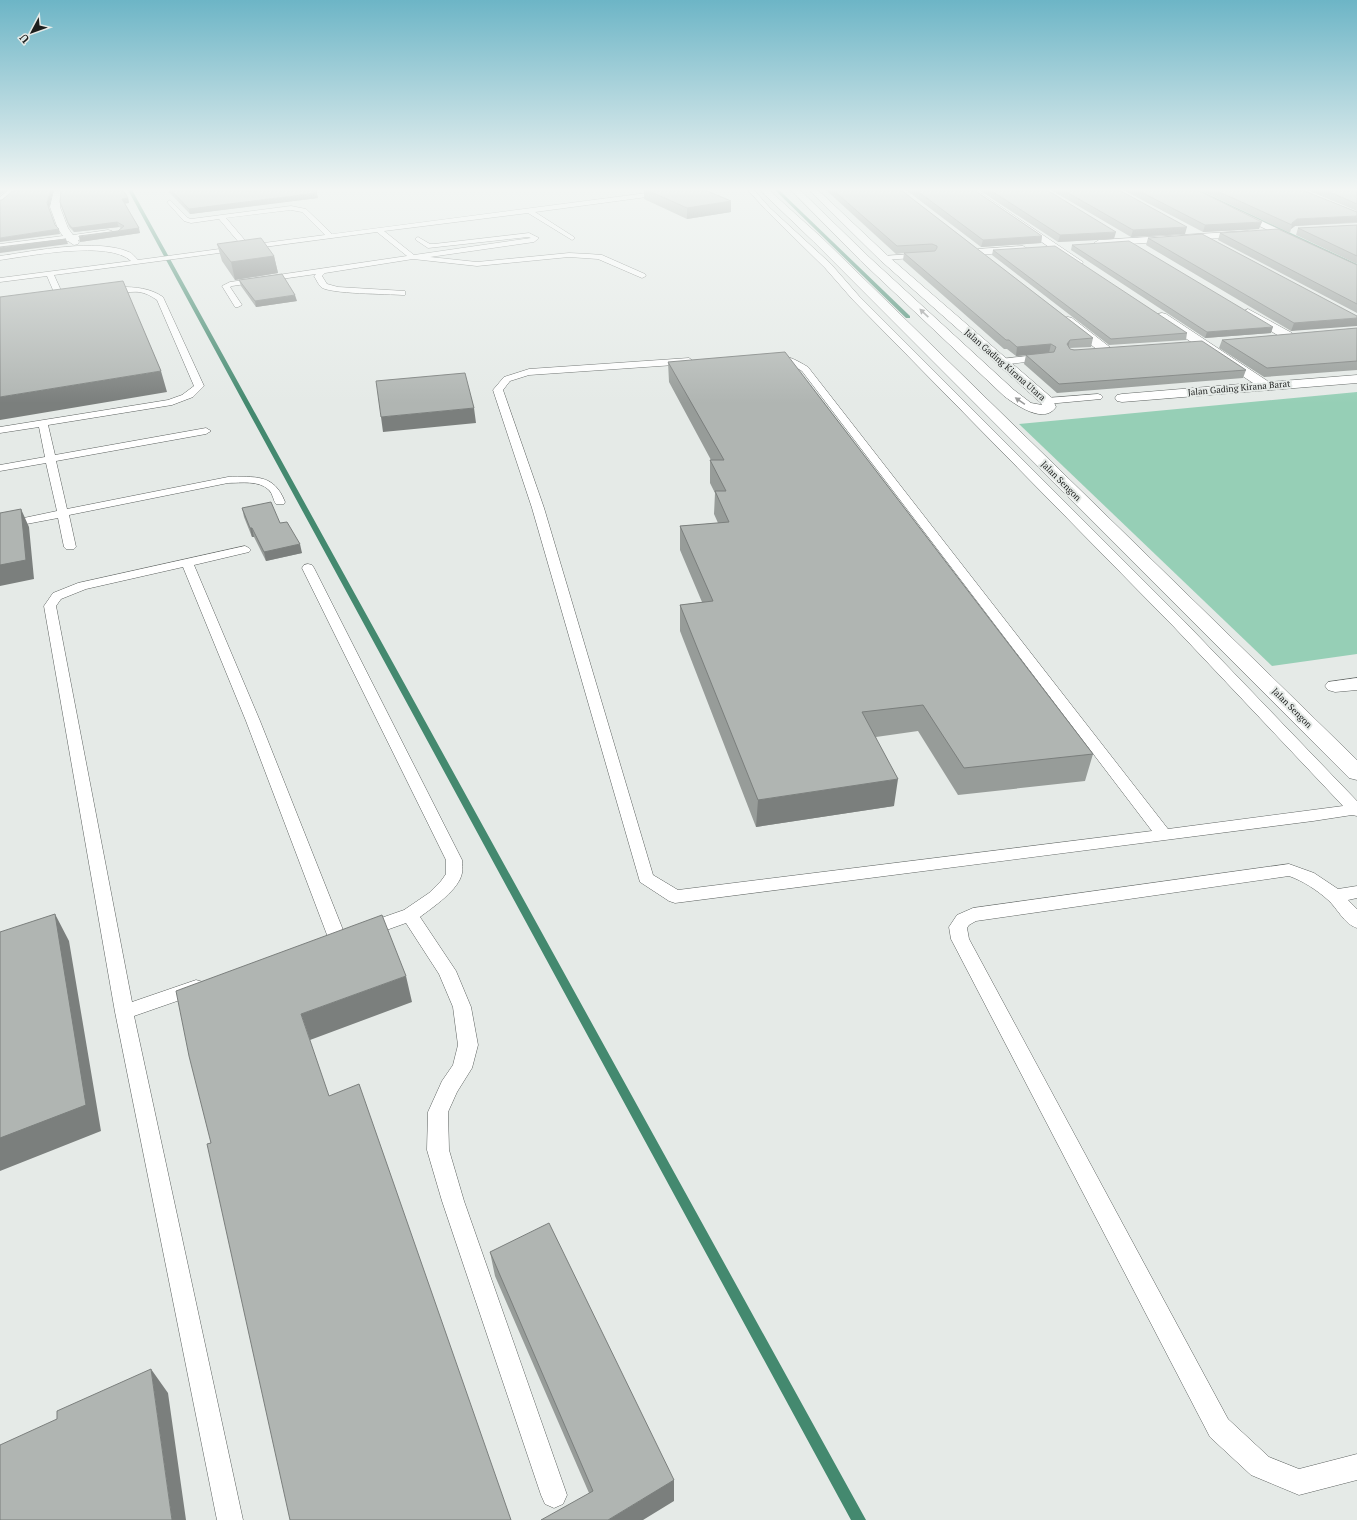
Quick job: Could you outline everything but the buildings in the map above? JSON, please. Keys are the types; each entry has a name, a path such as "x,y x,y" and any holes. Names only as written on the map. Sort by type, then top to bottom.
{"street":[{"name":"Jalan Sengon","path":"840,261 1357,773"},
{"name":"Jalan Gading Kirana Utara","path":"867,261 1010,393 1025,405 1041,410 1047,410 1049,407 1047,401 887,261"},
{"path":"1076,261 1086,268"},
{"path":"1339,261 1357,270"},
{"path":"1241,309 1288,336"},
{"path":"1152,310 1266,386"},
{"path":"1058,313 1107,351"},
{"path":"1265,338 1303,335"},
{"path":"1182,346 1219,343"},
{"path":"1086,352 1122,350"},
{"path":"979,364 1001,362"},
{"name":"Jalan Gading Kirana Barat","path":"1122,398 1357,378"},
{"path":"1335,686 1357,684"}],"lane":[{"path":"0,280 137,261"},
{"path":"238,305 226,286 230,284 388,261"},
{"path":"449,261 477,264 507,261"},
{"path":"608,261 642,276"},
{"path":"823,261 856,298 1179,624 1356,810"},
{"path":"323,271 318,276 324,286 338,289 402,293"},
{"path":"49,273 60,297"},
{"path":"0,430 169,403 196,391 199,386 160,299 154,294 135,289 96,293"},
{"path":"1001,362 1049,356"},
{"path":"764,358 788,359 805,369 1163,834"},
{"path":"703,360 529,372 510,377 502,382 498,390 538,508 646,878 675,897 1356,810"},
{"path":"1047,401 1098,397"},
{"path":"43,424 70,547"},
{"path":"0,468 206,430"},
{"path":"0,526 63,512 228,480 257,481 270,484 278,494 280,502"},
{"path":"230,1520 124,1012 50,606 53,599 68,591 245,550"},
{"path":"187,563 253,721 331,942 410,915 435,897 447,885 454,874 454,860 308,568"},
{"path":"1357,921 1335,896 1312,879 1301,873 1289,870 972,915 963,920 958,928 960,939 1219,1428 1260,1466 1299,1482 1357,1467"},
{"path":"1335,896 1357,892"},
{"path":"410,915 446,971 462,1007 468,1045 462,1068 449,1087 438,1112 438,1150 453,1201 554,1495"},
{"path":"124,1012 213,982"}],"green space":[{"path":"1357,392 1357,654 1272,666 1019,424"}],"waterway":[{"path":"169,261 859,1520"},
{"path":"850,261 908,317"},
{"path":"1348,261 1357,265"}]}
